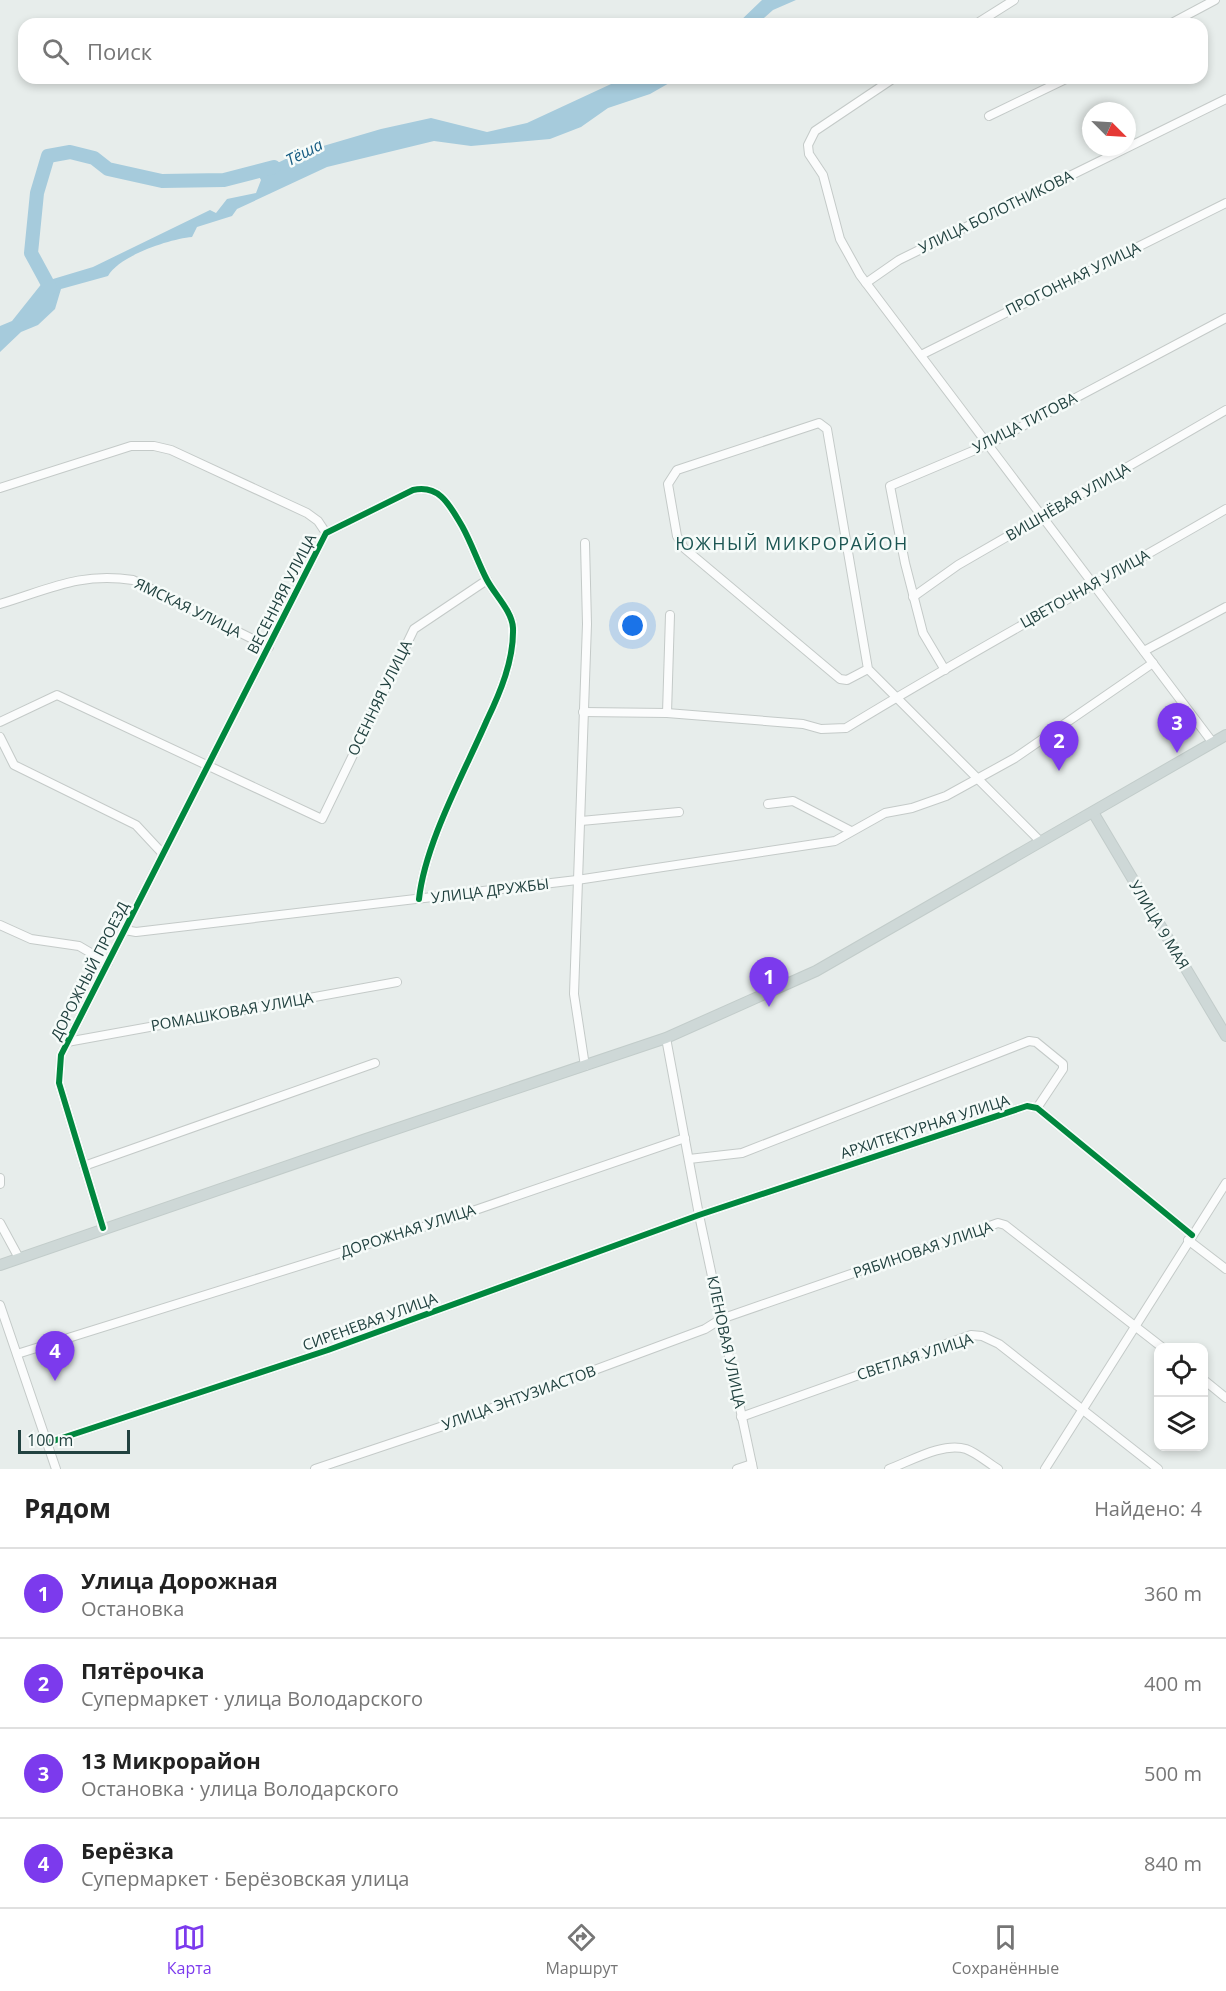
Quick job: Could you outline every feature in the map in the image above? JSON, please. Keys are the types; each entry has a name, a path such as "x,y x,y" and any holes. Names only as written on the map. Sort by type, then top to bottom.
{"main road":[{"path":"0,1265 666,1038 800,980 1094,814 1226,735"},
{"name":"УЛИЦА 9 МАЯ","path":"1094,814 1226,1036"}],"street":[{"path":"986,18 1014,0"},
{"path":"1181,18 1215,0"},
{"path":"885,84 815,130 808,146 810,154 823,175 840,239 866,284 987,445 1045,517 1094,586 1214,743"},
{"path":"989,116 1056,84"},
{"name":"УЛИЦА БОЛОТНИКОВА","path":"866,284 899,260 1226,99"},
{"name":"ПРОГОННАЯ УЛИЦА","path":"921,356 1226,203"},
{"name":"УЛИЦА ТИТОВА","path":"913,597 890,486 987,445 1226,318"},
{"name":"ВИШНЁВАЯ УЛИЦА","path":"913,597 958,565 1045,517 1226,410"},
{"path":"868,669 847,680 840,679 684,548 677,536 668,484 677,470 819,423 824,424 827,429 868,669 1041,842"},
{"path":"0,488 131,446 154,446 171,450 307,513 318,521 326,533"},
{"name":"ВЕСЕННЯЯ УЛИЦА","path":"208,766 326,533 413,490 424,487 437,492 446,500 471,542 487,580"},
{"name":"ЦВЕТОЧНАЯ УЛИЦА","path":"583,712 667,713 803,724 821,729 846,728 987,644 1226,510"},
{"path":"585,543 587,624 574,994 585,1066"},
{"name":"ЯМСКАЯ УЛИЦА","path":"0,604 76,579 111,576 133,580 269,647"},
{"path":"419,899 421,883 443,822 503,687 513,627 487,580"},
{"name":"ОСЕННЯЯ УЛИЦА","path":"208,766 323,816 414,629 487,580"},
{"path":"913,597 923,633 945,670"},
{"path":"1143,651 1226,608"},
{"path":"667,713 670,615"},
{"name":"УЛИЦА ДРУЖБЫ","path":"125,930 136,932 577,880 835,841 885,813 912,808 946,796 1015,758 1153,663"},
{"path":"0,722 56,695 208,766"},
{"path":"0,737 14,765 136,825 163,854"},
{"name":"ДОРОЖНЫЙ ПРОЕЗД","path":"103,1228 59,1083 61,1055 208,766"},
{"path":"768,804 793,801 851,831"},
{"path":"581,821 679,812"},
{"path":"0,925 31,939 80,946 108,963"},
{"name":"РОМАШКОВАЯ УЛИЦА","path":"68,1042 397,982"},
{"name":"КЛЕНОВАЯ УЛИЦА","path":"666,1038 699,1215 752,1466"},
{"path":"689,1159 742,1153 1029,1041 1035,1042 1063,1064 1064,1069 1037,1108 1226,1269"},
{"path":"84,1166 375,1062"},
{"name":"АРХИТЕКТУРНАЯ УЛИЦА","path":"699,1215 1027,1106 1037,1108"},
{"name":"ДОРОЖНАЯ УЛИЦА","path":"17,1354 458,1216 685,1138"},
{"path":"0,1178 0,1184"},
{"path":"1045,1469 1134,1325 1226,1183"},
{"name":"СИРЕНЕВАЯ УЛИЦА","path":"47,1443 328,1350 699,1215"},
{"path":"0,1223 19,1258"},
{"name":"РЯБИНОВАЯ УЛИЦА","path":"721,1319 998,1223 1005,1226 1158,1343"},
{"path":"0,1305 56,1469"},
{"name":"УЛИЦА ЭНТУЗИАСТОВ","path":"315,1469 460,1420 705,1329 721,1319"},
{"name":"СВЕТЛАЯ УЛИЦА","path":"741,1417 971,1335 982,1336 999,1344 1158,1469"},
{"path":"1208,1384 1226,1398"},
{"path":"889,1469 934,1452 956,1447 968,1450 998,1469"},
{"path":"737,1469 752,1466"}],"water":[{"path":"762,0 796,0 773,10 764,18 743,18"},
{"name":"Тёша","path":"611,84 668,84 650,94 608,108 581,127 550,139 471,146 434,141 327,167 237,209 232,216 197,227 192,237 171,241 133,255 108,276 61,289 55,309 38,325 21,332 0,352 0,326 12,321 43,282 93,267 210,210 216,213 227,199 256,193 261,180 254,168 265,169 296,154 381,129 431,118 487,132 527,123"}],"waterway":[{"path":"50,288 31,253 37,193 48,156 70,152 94,158 108,169 162,181 224,180 274,167"}],"cycle path":[{"path":"103,1228 59,1083 61,1055 326,533 413,490 422,489 437,493 453,511 466,533 487,580 510,615 513,640 497,699 437,832 423,877 419,899"},
{"path":"47,1443 328,1350 699,1215 1027,1106 1037,1108 1192,1235"}],"place":[{"name":"13 Микрорайон","path":"1177,753"},
{"name":"Пятёрочка","path":"1059,771"},
{"name":"Улица Дорожная","path":"769,1007"},
{"name":"Берёзка","path":"55,1381"}],"district":[{"name":"ЮЖНЫЙ МИКРОРАЙОН","path":"792,544"}]}
